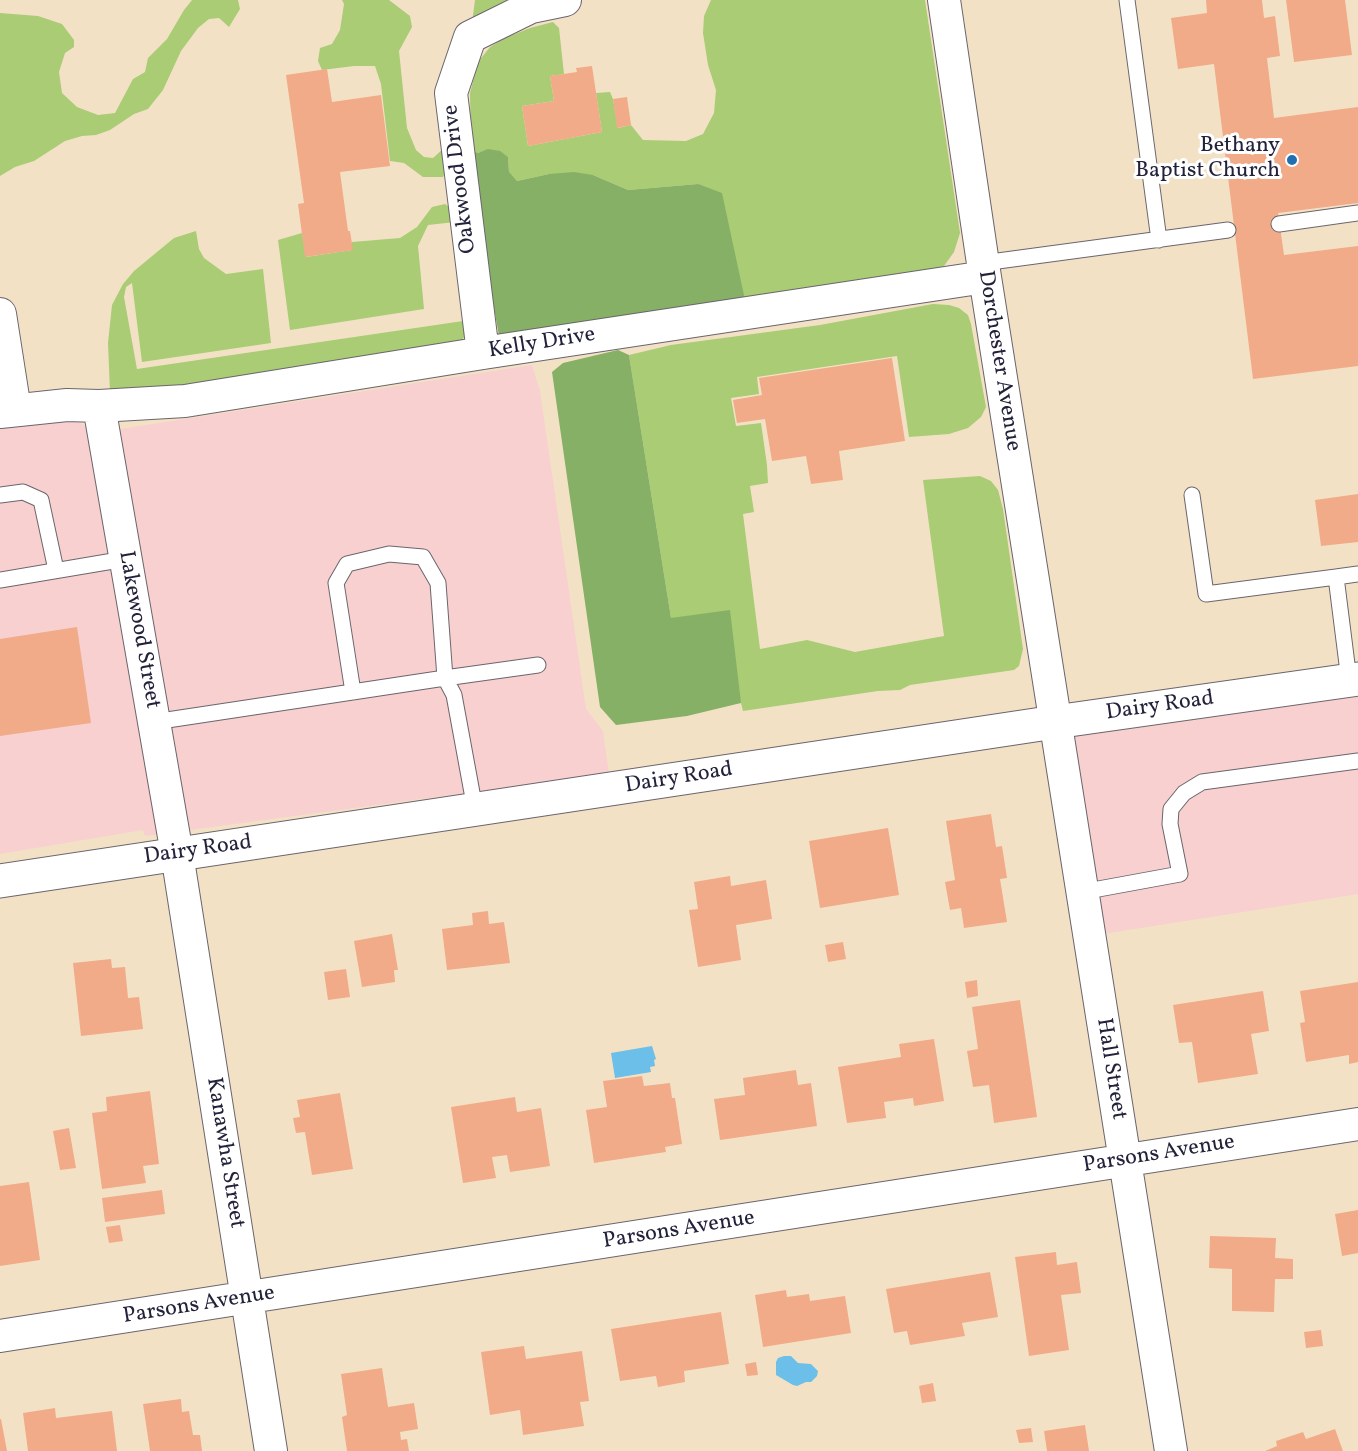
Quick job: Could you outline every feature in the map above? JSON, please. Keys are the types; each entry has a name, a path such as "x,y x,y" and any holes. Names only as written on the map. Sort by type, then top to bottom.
{"street":[{"name":"Oakwood Drive","path":"483,353 451,93 470,37 531,7 565,0"},
{"name":"Dorchester Avenue","path":"944,0 1055,722"},
{"name":"Kelly Drive","path":"8,411 67,405 99,406 185,401 984,270"},
{"path":"0,314 8,411"},
{"name":"Lakewood Street","path":"99,406 177,854"},
{"name":"Dairy Road","path":"0,881 1353,679"},
{"name":"Hall Street","path":"1055,722 1171,1451"},
{"name":"Kanawha Street","path":"177,854 271,1451"},
{"name":"Parsons Avenue","path":"0,1336 1358,1124"}],"lane":[{"path":"1127,0 1159,240"},
{"path":"1279,224 1358,213"},
{"path":"984,270 1159,240 1228,231"},
{"path":"0,495 23,492 41,500 56,570"},
{"path":"1192,495 1206,594 1358,574"},
{"path":"353,692 336,583 347,564 389,554 423,557 438,584 445,678 454,695 475,809"},
{"path":"0,580 125,559"},
{"path":"1336,577 1353,679"},
{"path":"153,722 538,664"},
{"path":"1082,892 1180,874 1170,824 1171,809 1184,793 1202,783 1358,761"}],"shaded area":[{"path":"532,365 540,391 586,709 603,731 609,774 145,836 143,830 0,854 0,406 57,408 95,433"},
{"path":"1358,694 1358,894 1096,935 1063,736"}],"green space":[{"path":"192,0 238,0 240,9 229,27 219,18 209,19 198,28 181,51 163,90 148,109 134,114 110,130 65,141 34,161 15,167 0,176 0,13 38,16 62,24 74,40 74,47 65,53 59,72 62,93 77,107 98,115 115,113 133,79 145,72 148,58 167,39"},
{"path":"342,0 389,0 410,16 412,27 399,51 407,128 416,150 424,157 433,158 443,149 446,170 443,177 423,177 404,163 390,161 381,84 375,66 322,70 318,61 320,48 332,44 340,30 344,4"},
{"path":"475,0 520,0 472,23"},
{"path":"711,0 925,0 960,233 954,252 944,266 928,274 745,300 698,184 628,190 593,175 549,174 517,181 509,173 508,157 488,150 478,153 471,150 470,93 478,62 490,47 505,38 553,22 559,28 564,74 550,76 554,101 522,106 528,146 602,132 596,93 610,92 618,128 631,125 643,140 686,141 703,134 714,113 716,90 708,65 703,33 704,16"},
{"path":"488,149 500,151 508,157 509,172 517,181 549,174 574,172 593,175 628,190 698,184 722,193 745,300 499,336 482,239 471,150 478,153"},
{"path":"445,204 452,209 455,222 428,225 418,246 424,309 290,330 278,240 302,233 306,257 352,250 352,242 400,238 417,227 432,207"},
{"path":"196,231 199,249 204,258 226,274 263,269 271,343 142,362 132,283 126,287 124,297 137,369 463,321 464,337 458,347 218,382 110,392 108,343 112,305 123,284 134,271 174,238"},
{"path":"933,304 959,308 968,315 971,324 986,407 981,417 968,428 949,434 909,437 897,356 757,377 759,394 731,398 736,426 761,423 767,465 768,483 750,486 754,512 743,514 760,649 807,640 855,652 944,636 923,480 980,476 991,481 998,490 1003,509 1023,649 1019,666 1014,670 910,685 900,690 878,691 743,711 741,703 671,618 629,355 671,345 820,325"},
{"path":"618,350 629,355 671,618 730,610 741,703 687,716 616,725 600,707 552,372 563,363"}],"water":[{"path":"652,1046 656,1059 654,1060 655,1066 650,1067 651,1072 615,1078 611,1053"},
{"path":"791,1356 798,1363 811,1364 818,1371 817,1376 811,1382 797,1386 776,1375 776,1362 778,1358"}],"building":[{"name":"Bethany Baptist Church","path":"1206,0 1262,0 1264,18 1275,16 1280,56 1267,58 1274,118 1358,107 1358,203 1278,213 1284,255 1358,246 1358,366 1253,379 1214,64 1178,69 1171,18 1207,13"},
{"path":"1286,0 1345,0 1352,55 1294,62"},
{"path":"592,66 602,132 528,146 522,106 554,101 550,76 577,72 576,68"},
{"path":"327,69 332,102 381,95 390,166 340,172 348,231 350,231 353,250 305,257 298,204 304,203 286,75"},
{"path":"627,97 631,125 617,128 613,99"},
{"path":"892,358 905,441 839,451 843,480 811,484 806,456 772,461 765,419 737,423 733,400 762,395 759,378"},
{"path":"1358,494 1358,542 1321,546 1315,500"},
{"path":"77,627 91,723 0,736 0,639"},
{"path":"991,814 996,847 1002,846 1007,878 1000,879 1007,922 964,928 961,908 950,910 945,882 955,880 946,821"},
{"path":"888,828 899,895 820,908 809,841"},
{"path":"730,876 731,886 766,880 772,919 736,925 741,960 698,967 689,910 698,909 694,882"},
{"path":"488,911 489,924 504,922 510,963 447,970 442,929 473,925 472,913"},
{"path":"392,934 398,970 394,970 395,982 362,987 354,941"},
{"path":"843,942 846,959 828,962 825,945"},
{"path":"111,959 112,968 125,967 128,998 139,997 143,1029 81,1036 73,963"},
{"path":"346,969 350,997 328,1000 324,972"},
{"path":"977,980 978,996 967,998 965,982"},
{"path":"1358,982 1358,1062 1349,1064 1349,1055 1306,1062 1300,1023 1305,1022 1300,991"},
{"path":"1263,991 1269,1031 1251,1034 1258,1074 1198,1083 1192,1042 1179,1043 1173,1005"},
{"path":"1020,1000 1037,1117 994,1123 989,1085 973,1087 967,1051 978,1049 972,1007"},
{"path":"934,1039 944,1101 914,1106 913,1098 884,1102 886,1118 847,1123 838,1067 901,1057 899,1044"},
{"path":"796,1070 798,1085 811,1083 817,1126 720,1140 714,1099 745,1095 743,1078"},
{"path":"642,1076 644,1086 670,1083 672,1098 675,1098 682,1144 665,1147 666,1152 594,1163 586,1110 607,1107 603,1081"},
{"path":"150,1091 159,1164 143,1166 146,1183 102,1189 92,1113 107,1111 106,1097"},
{"path":"340,1093 353,1169 312,1175 305,1132 296,1133 293,1118 300,1117 297,1100"},
{"path":"515,1097 517,1112 541,1108 550,1166 510,1172 507,1155 492,1157 496,1178 463,1183 451,1107"},
{"path":"69,1128 76,1168 60,1170 53,1131"},
{"path":"29,1182 40,1260 0,1266 0,1186"},
{"path":"162,1190 165,1214 105,1222 102,1198"},
{"path":"1358,1210 1358,1253 1342,1256 1335,1214"},
{"path":"120,1225 123,1241 109,1243 106,1227"},
{"path":"1210,1236 1276,1238 1275,1258 1293,1259 1293,1279 1275,1279 1274,1312 1232,1311 1232,1269 1209,1268"},
{"path":"1056,1252 1057,1265 1077,1262 1081,1293 1061,1295 1069,1350 1029,1356 1015,1257"},
{"path":"990,1272 998,1317 962,1323 965,1336 910,1345 907,1331 894,1333 886,1289"},
{"path":"786,1290 787,1297 809,1294 810,1301 845,1296 851,1333 763,1347 755,1295"},
{"path":"721,1312 729,1364 684,1371 685,1382 658,1387 656,1376 620,1381 611,1329"},
{"path":"1321,1330 1323,1346 1306,1348 1304,1332"},
{"path":"524,1346 526,1359 582,1351 589,1401 580,1402 584,1426 523,1435 520,1410 490,1415 481,1352"},
{"path":"756,1362 758,1375 747,1376 745,1364"},
{"path":"382,1368 388,1407 414,1403 418,1429 400,1432 401,1440 407,1439 409,1451 347,1451 342,1417 347,1415 341,1374"},
{"path":"933,1383 936,1401 922,1403 919,1386"},
{"path":"181,1399 182,1412 189,1411 193,1435 200,1435 202,1451 150,1451 143,1404"},
{"path":"55,1408 56,1418 112,1411 117,1451 28,1451 23,1413"},
{"path":"1,1419 7,1451 0,1451"},
{"path":"1085,1425 1089,1451 1047,1451 1044,1431"},
{"path":"1031,1428 1033,1442 1019,1443 1016,1430"},
{"path":"1335,1429 1343,1451 1265,1451 1277,1446 1276,1441 1303,1432 1306,1439"}],"place":[{"name":"Bethany Baptist Church","path":"1292,160"}]}
